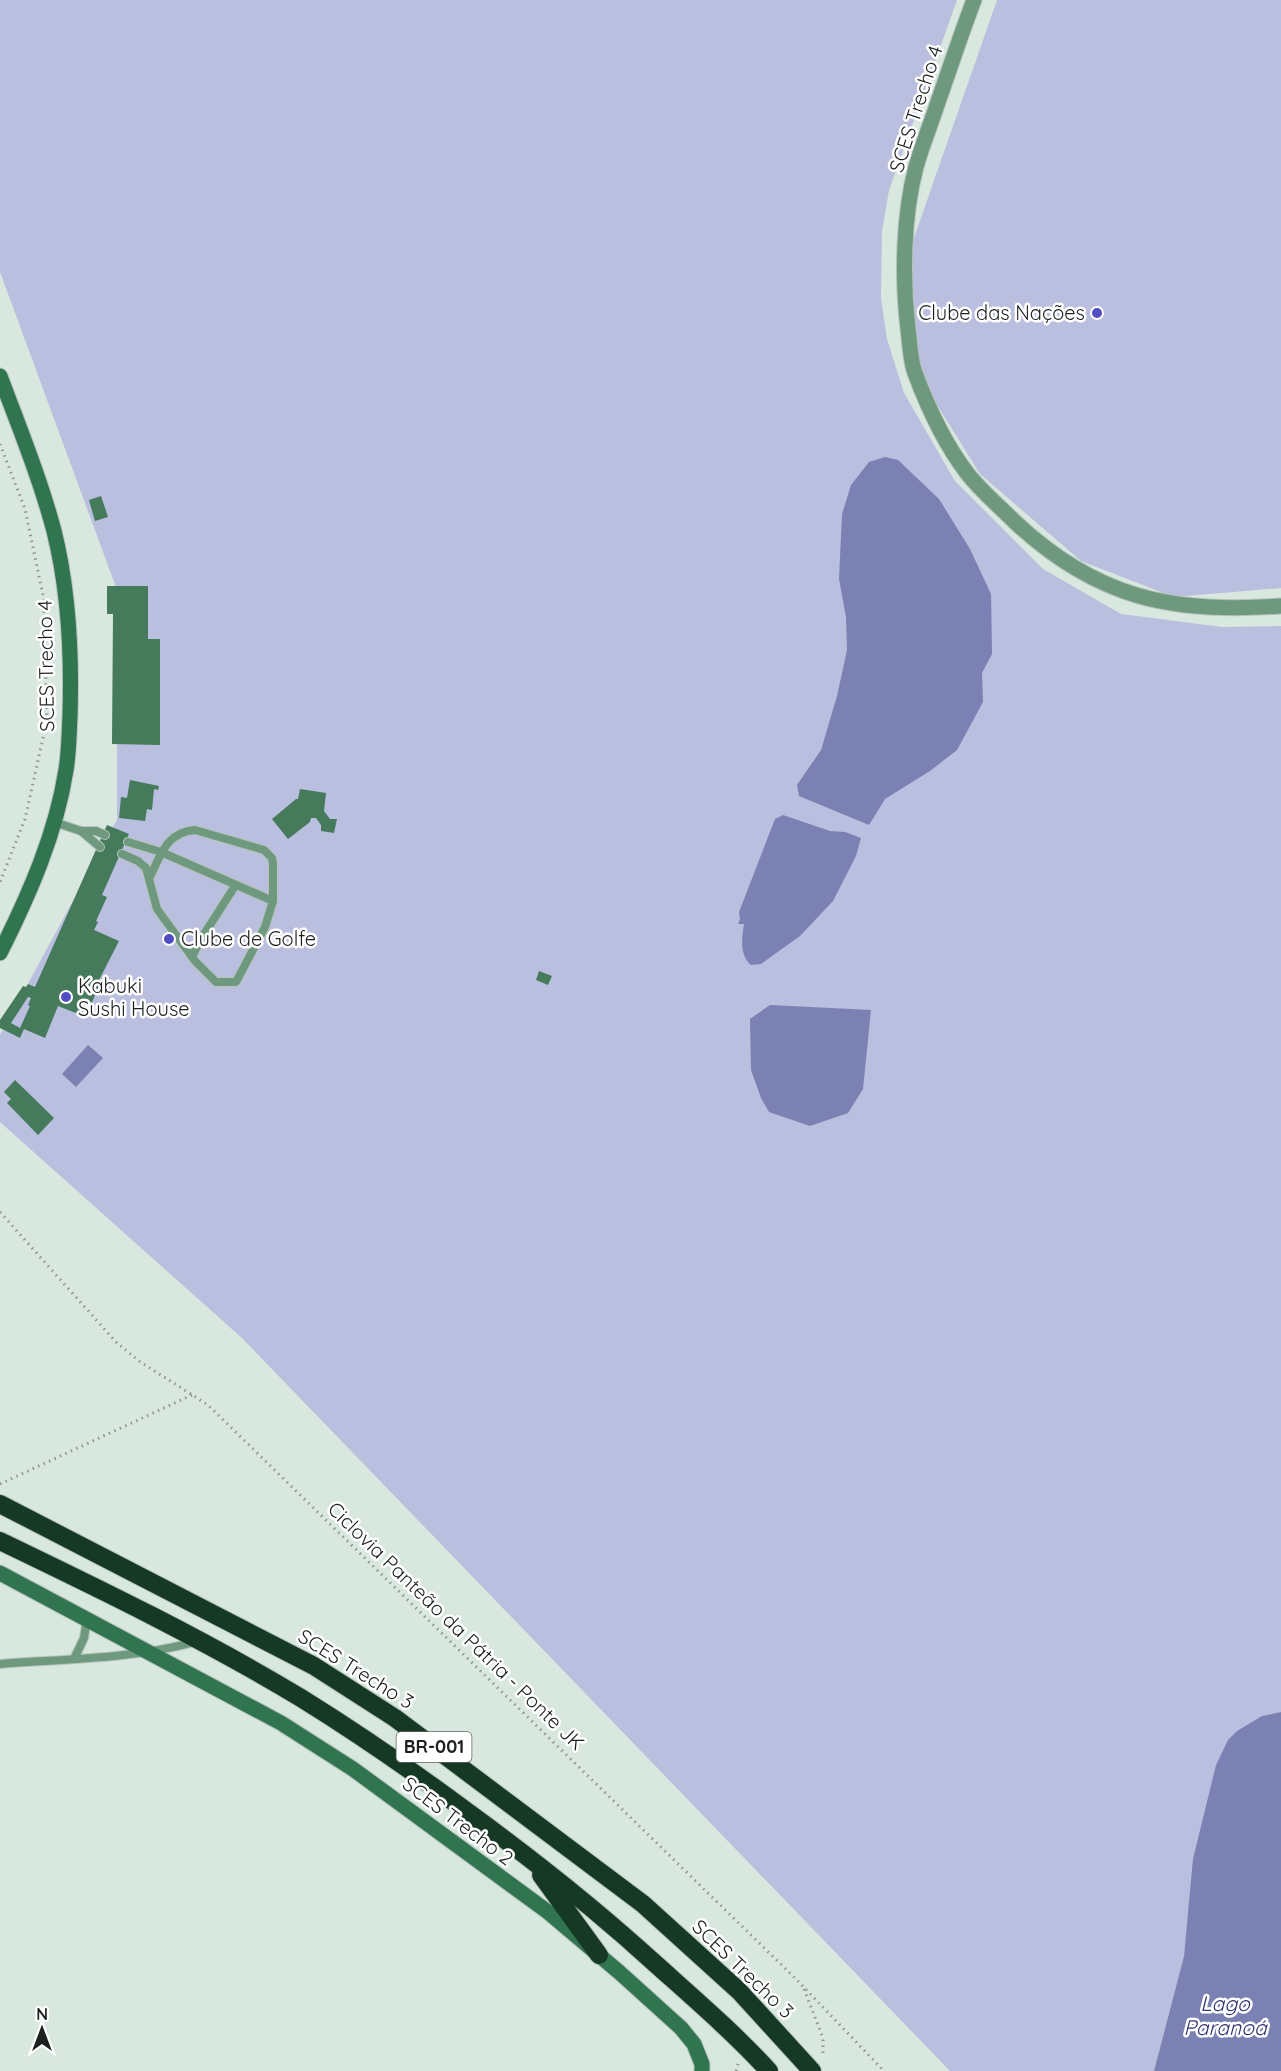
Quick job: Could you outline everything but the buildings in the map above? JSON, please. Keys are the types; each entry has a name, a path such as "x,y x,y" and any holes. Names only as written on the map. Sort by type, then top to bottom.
{"highway":[{"name":"SCES Trecho 3","path":"0,1504 314,1666 395,1718 643,1904 817,2066"},
{"name":"BR-001","path":"0,1541 199,1641 300,1698 375,1746 528,1857 605,1918 745,2045 769,2071"},
{"path":"528,1857 599,1955"}],"street":[{"name":"SCES Trecho 4","path":"974,0 916,167 908,212 905,269 907,315 914,371 941,431 967,473 1021,528 1056,556 1103,584 1148,599 1181,605 1248,608 1281,606"},
{"name":"SCES Trecho 4","path":"0,376 54,530 64,575 70,638 71,689 66,770 54,822 20,914 0,953"},
{"name":"SCES Trecho 2","path":"0,1574 281,1723 353,1769 548,1912 599,1955 681,2028 694,2044 702,2064 702,2071"}],"lane":[{"path":"54,822 81,831 96,831 105,835"},
{"path":"122,854 138,861 146,868 157,909 192,957 216,982 236,982 265,927 273,901 272,858 264,850 195,830 183,831 176,834 161,852 150,877"},
{"path":"81,831 100,847"},
{"path":"128,842 161,852 273,901"},
{"path":"192,957 235,886"},
{"path":"74,1659 84,1638 87,1619"},
{"path":"0,1664 123,1656 199,1641"}],"path":[{"path":"0,444 24,509 44,600 47,720 24,819 0,882"},
{"name":"Ciclovia Panteão da Pátria - Ponte JK","path":"0,1212 116,1342 138,1361 208,1405 803,1988 884,2071"},
{"path":"0,1484 192,1395"},
{"path":"803,1988 823,2038 817,2066"}],"shaded area":[{"path":"0,0 957,0 889,190 882,231 881,298 887,339 904,393 955,481 1043,569 1121,614 1222,627 1281,626 1281,1712 1262,1716 1189,1916 1184,1956 1154,2071 950,2071 243,1339 0,1122 0,1035 117,820 117,590 0,272"},
{"name":"Clube das Nações","path":"997,0 1281,0 1281,588 1174,597 1081,561 980,474 916,371 908,255"}],"water":[{"path":"885,457 898,460 939,499 970,549 991,594 992,654 982,673 983,702 957,750 930,771 885,799 869,825 799,796 797,785 821,750 837,696 847,650 846,617 839,579 842,514 851,485 869,462"},
{"path":"783,815 830,831 845,832 861,838 856,856 833,901 800,936 761,964 751,965 743,951 744,924 738,924 739,912 775,819"},
{"path":"770,1005 871,1010 863,1089 848,1113 810,1126 769,1112 761,1098 751,1070 750,1019"},
{"path":"88,1045 103,1058 76,1087 62,1074"},
{"name":"Lago Paranoá","path":"1281,1712 1281,2071 1154,2071 1184,1956 1193,1859 1216,1765 1228,1740 1237,1731 1262,1716"}],"place":[{"name":"Clube das Nações","path":"1097,313"},
{"name":"Clube de Golfe","path":"169,939"},
{"name":"Kabuki Sushi House","path":"66,997"}]}
